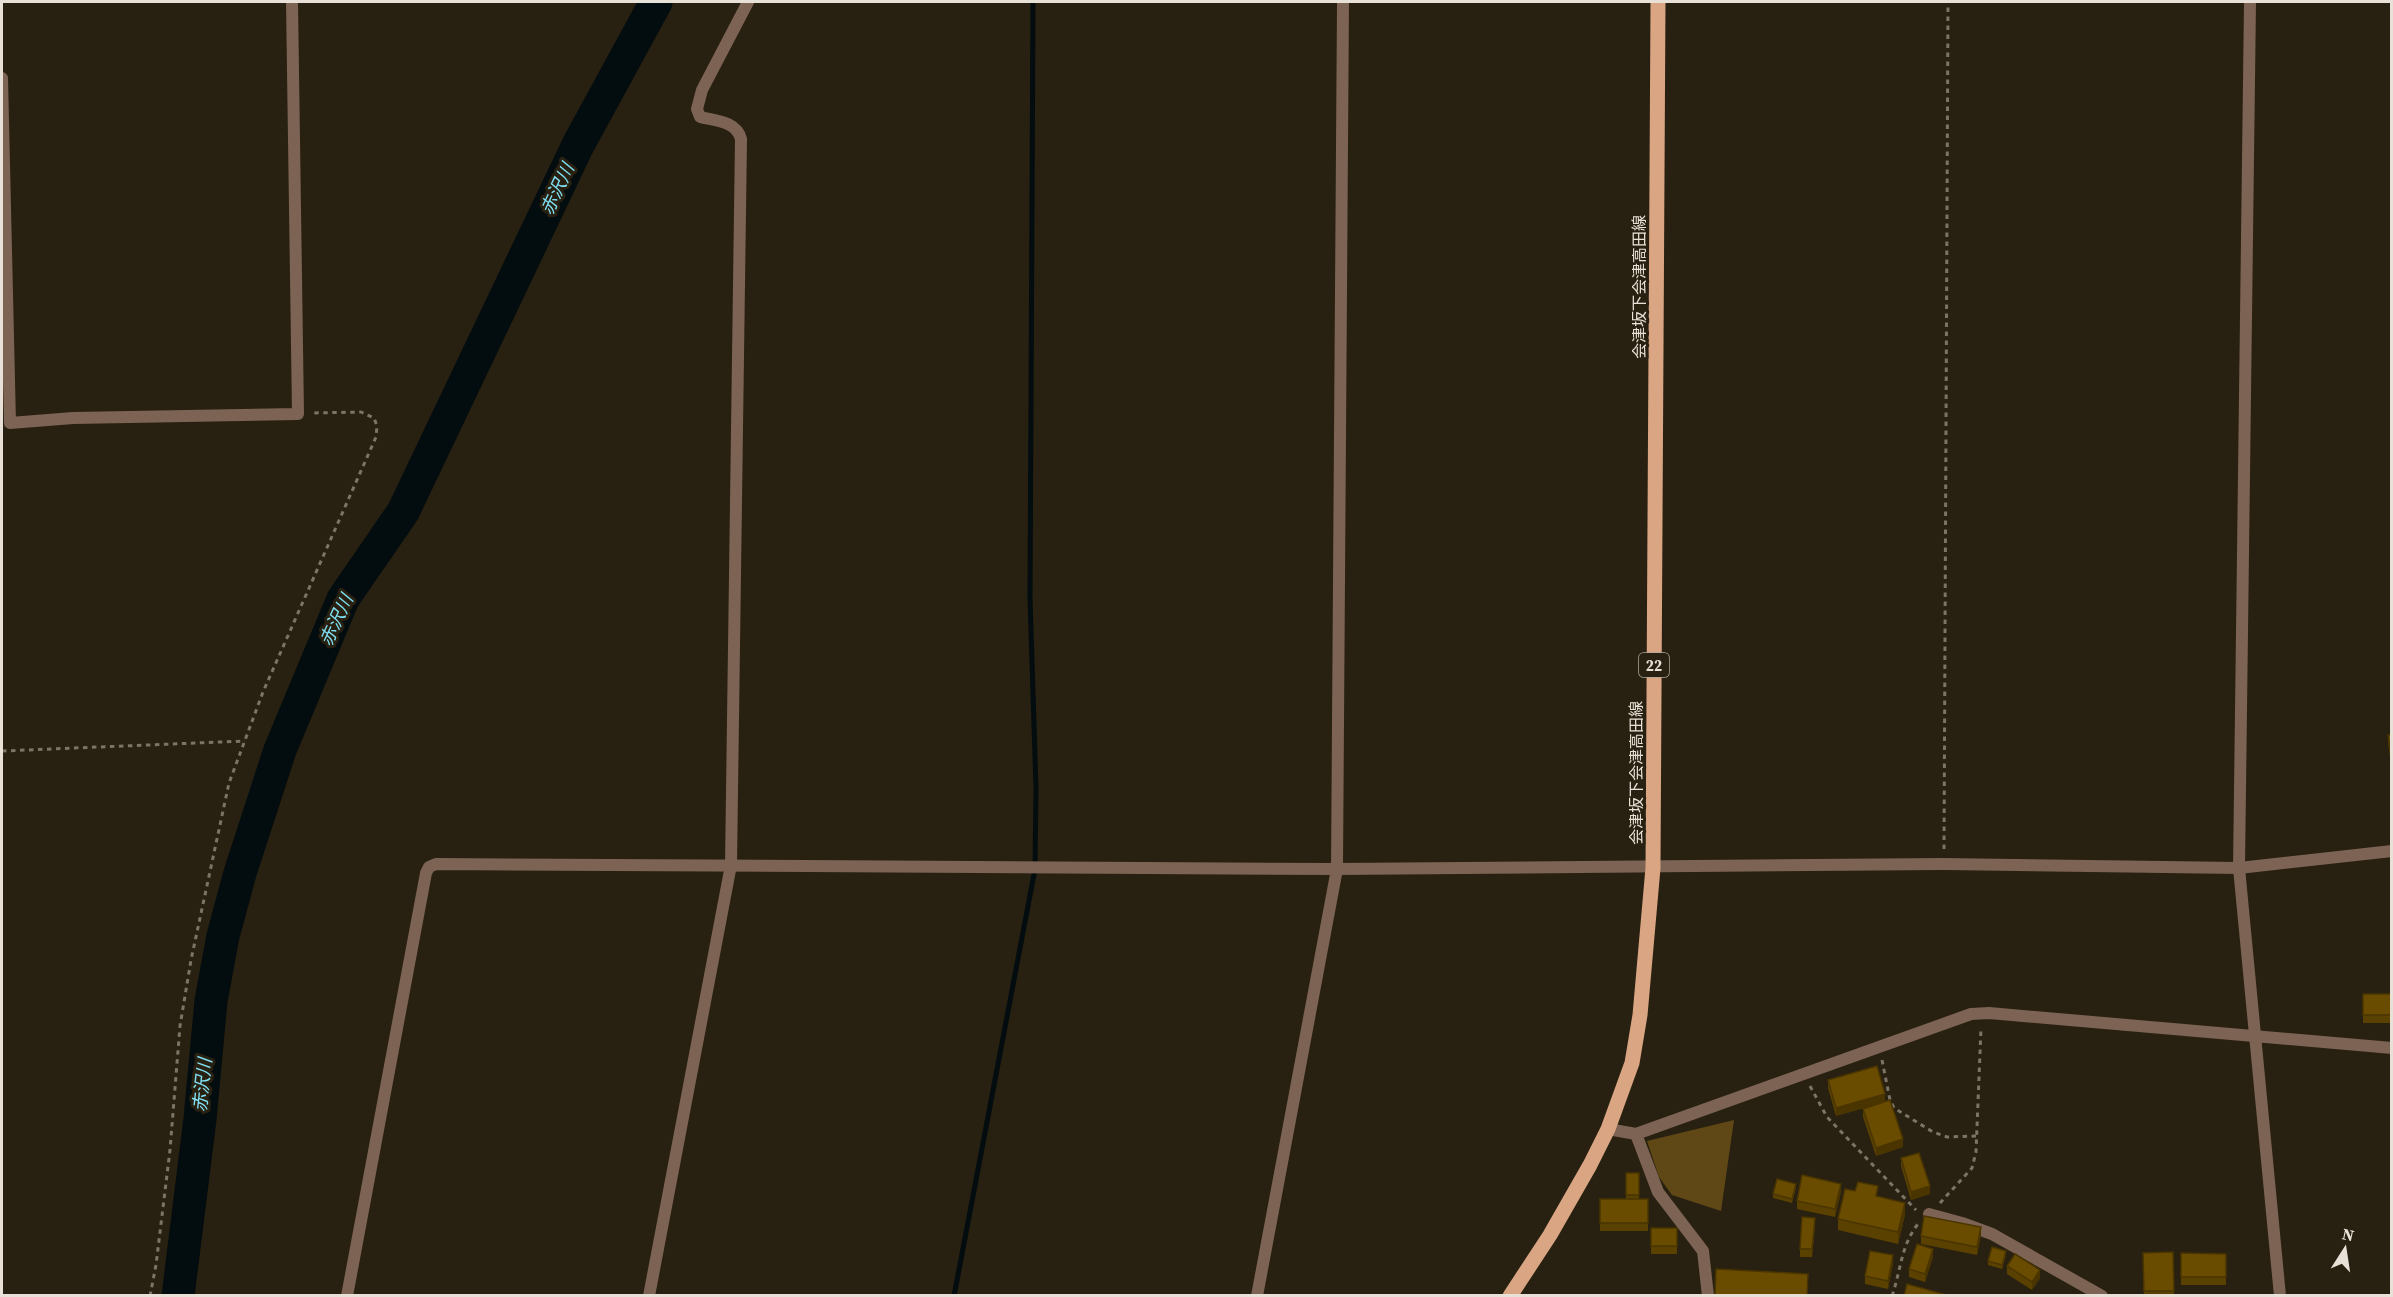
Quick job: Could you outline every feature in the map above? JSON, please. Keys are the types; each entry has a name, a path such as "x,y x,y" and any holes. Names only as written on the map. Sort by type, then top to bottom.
{"main road":[{"name":"会津坂下会津高田線","path":"1510,1296 1550,1235 1608,1129 1632,1063 1640,1015 1653,868 1658,2"}],"street":[{"path":"2,78 10,423 73,418 298,414 292,2"},
{"path":"649,1296 731,865 741,139 732,126 720,120 700,117 697,109 702,90 748,2"},
{"path":"1257,1296 1337,869 1343,2"},
{"path":"2250,2 2239,868 2280,1296"},
{"path":"346,1296 426,873 429,867 436,864 1337,869 1944,864 2239,868 2391,851"},
{"path":"1608,1129 1636,1134 1971,1014 2391,1048"},
{"path":"1636,1134 1658,1192 1703,1251 1708,1296"},
{"path":"1929,1214 1962,1222 1992,1234 2102,1296"}],"path":[{"path":"1944,864 1948,2"},
{"path":"150,1296 170,1150 180,1026 191,960 229,783 283,644 376,437 377,426 374,418 361,412 298,414"},
{"path":"2,751 244,741"},
{"path":"1929,1214 1972,1168 1976,1152 1981,1014"},
{"path":"1879,1047 1890,1100 1894,1108 1934,1132 1947,1137 1976,1136"},
{"path":"1804,1074 1827,1117 1923,1218 1910,1234 1899,1262 1892,1296"}],"shaded area":[{"path":"1734,1120 1721,1211 1672,1195 1659,1177 1647,1141"}],"building":[{"path":"2388,735 2391,735 2391,755"},
{"path":"2363,994 2391,994 2391,1015 2363,1015"},
{"path":"1877,1066 1885,1094 1836,1108 1828,1080"},
{"path":"1890,1100 1903,1139 1876,1148 1863,1109"},
{"path":"1919,1153 1930,1186 1911,1192 1901,1158"},
{"path":"1626,1173 1639,1173 1639,1195 1626,1195"},
{"path":"1802,1175 1841,1184 1835,1209 1797,1201"},
{"path":"1777,1179 1796,1184 1792,1199 1773,1194"},
{"path":"1858,1182 1878,1186 1876,1196 1905,1203 1898,1232 1838,1219 1845,1189 1855,1191"},
{"path":"1600,1199 1648,1199 1648,1223 1600,1223"},
{"path":"1924,1216 1981,1227 1977,1247 1921,1236"},
{"path":"1802,1217 1815,1218 1812,1249 1800,1249"},
{"path":"1651,1228 1677,1228 1677,1246 1651,1246"},
{"path":"1917,1244 1933,1249 1925,1274 1909,1269"},
{"path":"1992,1247 2006,1251 2002,1265 1988,1261"},
{"path":"1870,1251 1893,1255 1888,1281 1865,1276"},
{"path":"2173,1252 2174,1291 2144,1291 2143,1253"},
{"path":"2181,1253 2226,1254 2226,1277 2181,1277"},
{"path":"2015,1254 2040,1270 2032,1282 2007,1266"},
{"path":"1716,1269 1808,1274 1807,1296 1715,1296"},
{"path":"1907,1284 1947,1295 1947,1296 1904,1296"}],"waterway":[{"name":"赤沢川","path":"178,1296 200,1119 211,1001 223,936 240,873 280,750 343,599 403,512 578,145 656,2"},
{"path":"954,1296 1035,869 1036,788 1030,598 1033,2"}]}
